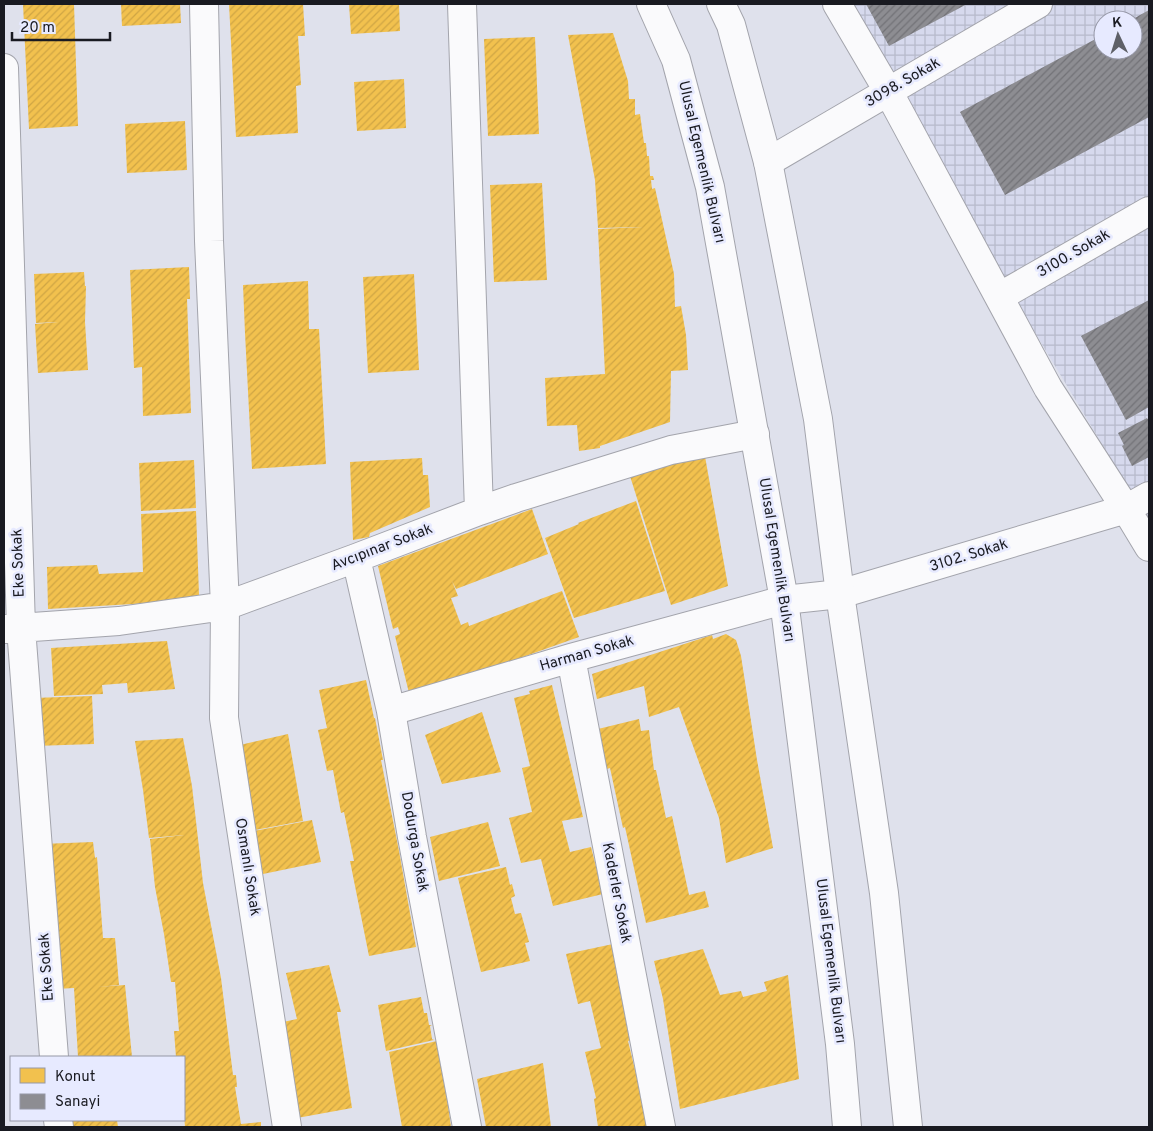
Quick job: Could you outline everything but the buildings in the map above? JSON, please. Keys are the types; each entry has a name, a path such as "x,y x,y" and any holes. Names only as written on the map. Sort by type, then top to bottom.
{"street":[{"name":"Osmanlı Sokak","path":"204,4 210,241 224,606 224,718 287,1127"},
{"path":"462,4 479,511"},
{"name":"Ulusal Egemenlik Bulvarı","path":"650,4 676,60 710,187 755,434 784,600 840,1044 847,1127"},
{"path":"721,4 731,25 768,162 818,419 840,594 884,893 908,1127"},
{"path":"837,4 888,92 1048,388 1138,503 1149,548"},
{"name":"3098. Sokak","path":"768,162 1037,4"},
{"name":"Eke Sokak","path":"4,68 12,629 54,1056"},
{"name":"3100. Sokak","path":"1000,297 1149,211"},
{"name":"Avcıpınar Sokak","path":"12,629 119,621 224,606 479,511 672,450 755,434"},
{"name":"3102. Sokak","path":"784,600 840,594 1138,503"},
{"name":"Dodurga Sokak","path":"356,558 391,711 412,837 467,1127"},
{"name":"Harman Sokak","path":"391,711 571,658 784,600"},
{"name":"Kaderler Sokak","path":"571,658 661,1127"}],"shaded area":[{"path":"837,4 1149,4 1149,522"}]}
